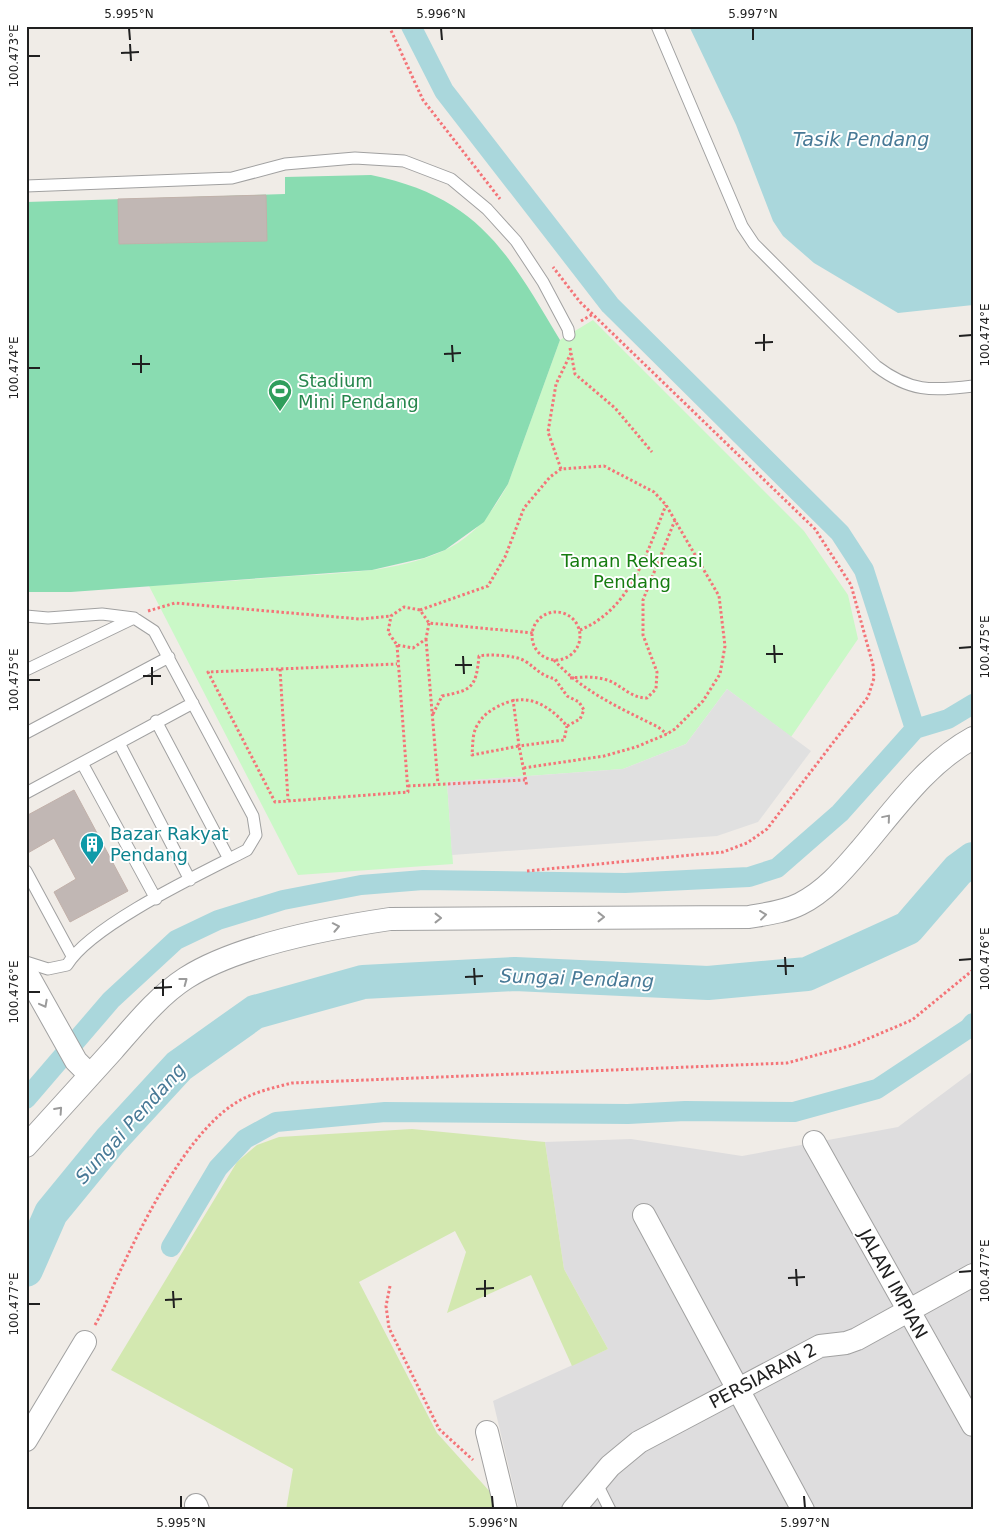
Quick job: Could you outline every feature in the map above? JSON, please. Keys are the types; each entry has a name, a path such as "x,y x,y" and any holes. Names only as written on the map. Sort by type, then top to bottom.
{"street":[{"path":"26,1146 83,1068 184,979 203,968 243,953 332,927 390,918 749,917 774,914 800,904 824,889 843,870 910,791 937,764 973,738"},
{"path":"26,972 61,1037 83,1068"},
{"name":"JALAN IMPIAN","path":"814,1142 973,1425"},
{"path":"644,1216 803,1510"},
{"name":"PERSIARAN 2","path":"573,1510 610,1466 639,1442 820,1346 851,1342 973,1275"},
{"path":"26,1440 84,1342"},
{"path":"487,1432 506,1510"}],"lane":[{"path":"657,26 742,226 754,244 876,366 894,380 914,387 948,389 973,386"},
{"path":"26,186 232,178 285,164 355,158 404,162 451,179 487,209 516,241 543,282 568,329 569,335"},
{"path":"26,616 48,618 102,614 134,618 154,631 253,816 256,836 247,850 156,899 94,937 72,956 67,965 48,969 26,962"},
{"path":"26,670 134,618"},
{"path":"26,733 169,656"},
{"path":"26,793 156,721 193,703"},
{"path":"156,721 228,859"},
{"path":"119,743 190,880"},
{"path":"82,763 156,899"},
{"path":"26,871 72,956"},
{"path":"596,1482 610,1510"}],"path":[{"path":"388,26 423,100 502,201"},
{"path":"527,871 723,852 747,843 767,829 868,697 874,678 851,585 815,529 580,302 550,263"},
{"path":"569,335 573,367 581,381 615,408 652,452"},
{"path":"561,469 548,432 556,384 571,353"},
{"path":"134,618 154,608 175,603 360,619 390,616 404,607 420,610 488,586 505,557 524,508 550,477 561,469 604,466 654,492 666,505 719,596 725,646 720,674 703,701 668,734 636,747 604,756 523,768"},
{"path":"580,630 597,623 639,574 666,505"},
{"path":"570,678 591,677 608,680 637,698 646,698 656,688 657,672 643,635 643,600 676,520"},
{"path":"420,610 428,623 426,639 438,784"},
{"path":"554,660 568,657 579,645 580,630 572,617 558,611 544,614 534,626 532,641 540,654 554,660 570,678 593,695 658,726 668,734"},
{"path":"390,616 388,632 397,645 408,792 274,802 208,672 397,664"},
{"path":"428,623 533,633"},
{"path":"397,645 412,648 426,639"},
{"path":"433,714 442,696 467,691 477,679 479,656 492,653 524,660 542,675 556,679 567,696 579,702 584,710 580,719 567,726 564,740 472,755 473,737 478,724 486,714 513,699 543,705 567,726"},
{"path":"280,669 288,800"},
{"path":"513,699 527,787"},
{"path":"408,786 525,780"},
{"path":"84,1342 103,1311 133,1246 175,1171 210,1126 232,1105 259,1092 292,1083 787,1064 853,1045 912,1020 973,970"},
{"path":"390,1286 386,1306 389,1328 438,1429 501,1486"}],"shaded area":[{"path":"727,689 811,751 758,822 717,836 452,855 447,782 623,769 686,744"},
{"path":"973,1071 973,1510 519,1510 493,1401 608,1349 564,1269 545,1142 631,1139 742,1156 898,1127"}],"green space":[{"name":"Stadium Mini Pendang","path":"371,175 408,185 439,198 465,214 506,255 560,340 508,484 484,522 445,550 424,558 372,570 71,592 26,592 26,202 285,194 285,177"},
{"name":"Taman Rekreasi Pendang","path":"593,320 804,531 848,595 858,639 791,737 727,689 686,744 623,769 447,782 453,864 298,875 149,586 370,570 425,558 454,545 482,523 508,484 560,340"},
{"path":"412,1129 545,1142 564,1269 608,1349 572,1366 531,1275 447,1313 466,1252 455,1231 359,1282 437,1433 492,1494 495,1510 286,1510 293,1469 111,1370 237,1162 257,1145 279,1137"}],"water":[{"name":"Tasik Pendang","path":"689,26 973,26 973,305 898,313 814,263 783,236 773,221 736,125"}],"building":[{"path":"266,195 267,241 119,244 118,199"},
{"name":"Bazar Rakyat Pendang","path":"74,790 128,891 70,922 54,892 76,879 54,838 26,854 26,816"}],"waterway":[{"path":"411,26 444,91 610,305 840,533 864,570 915,729"},
{"path":"26,1099 111,1000 176,940 218,920 283,900 361,885 423,880 625,883 749,877 777,868 840,813 915,729 948,719 973,704"},
{"name":"Sungai Pendang","path":"26,1270 51,1213 110,1141 179,1066 255,1012 363,982 515,974 708,983 807,974 908,928 958,870 973,859"},
{"path":"171,1247 218,1168 245,1139 276,1122 385,1112 628,1114 685,1111 794,1112 877,1089 969,1028 973,1023"}],"place":[{"name":"Stadium Mini Pendang","path":"280,412"},
{"name":"Bazar Rakyat Pendang","path":"92,865"}]}
